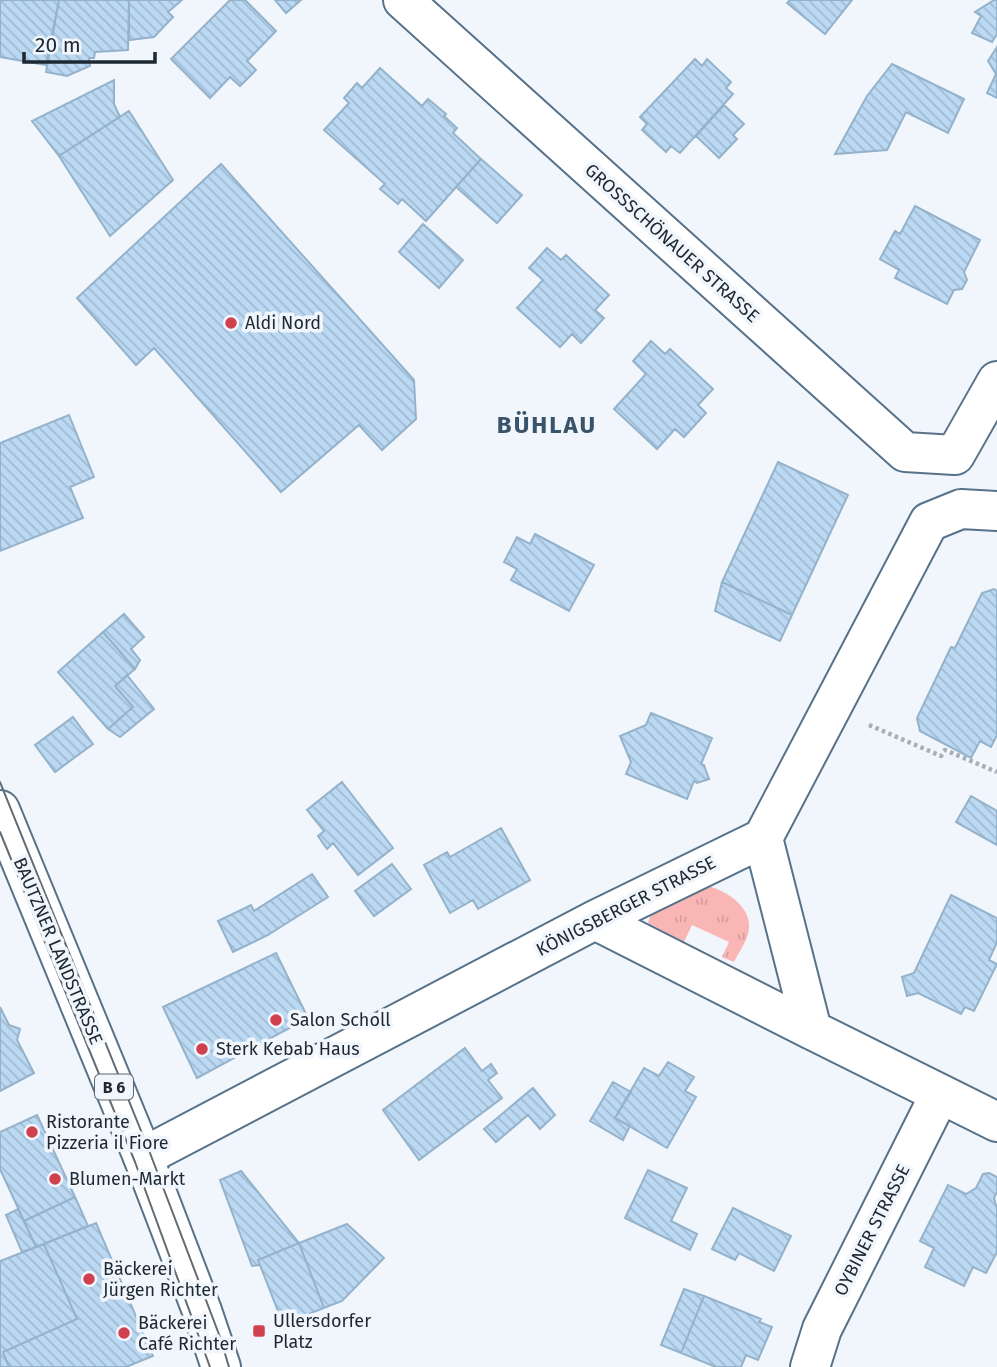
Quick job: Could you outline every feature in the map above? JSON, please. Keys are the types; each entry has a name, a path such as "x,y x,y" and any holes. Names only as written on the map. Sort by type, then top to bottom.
{"street":[{"name":"GROSSSCHÖNAUER STRASSE","path":"403,0 905,452 955,455 997,381"},
{"path":"812,1030 763,838 929,522 979,510"},
{"name":"BAUTZNER LANDSTRASSE","path":"0,810 143,1157 221,1367"},
{"name":"KÖNIGSBERGER STRASSE","path":"143,1157 595,920 763,838"},
{"path":"595,920 997,1122"},
{"name":"OYBINER STRASSE","path":"810,1367 822,1329 940,1094"}],"path":[{"path":"831,709 941,756 946,750 997,772"}],"green space":[{"path":"708,886 733,898 745,911 748,919 747,937 734,962 722,957 729,942 692,925 684,942 648,923 652,910"}],"building":[{"path":"0,0 59,0 46,65 0,57"},
{"path":"59,0 129,0 128,50 95,52 94,58 89,58 90,66 67,76 46,72"},
{"path":"129,0 182,0 168,12 173,17 154,37 129,40"},
{"path":"230,0 245,0 276,31 247,61 256,70 240,86 230,77 210,98 171,59"},
{"path":"275,0 301,0 286,13"},
{"path":"790,0 852,0 825,34 787,3"},
{"path":"997,0 997,34 992,42 972,33 981,16 975,12"},
{"path":"997,47 997,98 987,93 996,74 988,61"},
{"path":"695,59 702,66 707,59 731,82 726,88 733,94 680,153 671,146 666,152 642,130 647,124 640,117"},
{"path":"892,64 964,99 948,133 906,112 887,150 835,154 867,96"},
{"path":"380,68 422,106 428,99 446,114 444,116 457,128 453,133 481,159 426,221 402,199 398,204 380,189 385,184 324,130 349,103 344,98 357,83 362,88"},
{"path":"114,80 114,104 120,117 59,156 32,121"},
{"path":"724,105 744,124 733,135 737,139 719,158 696,136"},
{"path":"129,111 173,180 110,236 59,156"},
{"path":"481,159 522,195 497,223 456,187"},
{"name":"Aldi Nord","path":"221,164 414,380 416,419 382,450 359,425 281,492 154,348 136,365 77,298"},
{"path":"915,206 980,240 964,272 967,280 962,289 954,290 947,304 895,278 899,270 880,259 895,231 900,234"},
{"path":"423,224 463,260 439,288 399,252"},
{"path":"547,248 561,260 566,255 609,295 595,310 604,318 581,343 572,334 560,347 517,308 543,280 529,268"},
{"path":"651,341 665,354 670,349 713,389 698,405 706,413 684,437 675,429 657,449 614,409 646,374 633,361"},
{"path":"69,415 94,477 70,487 83,518 0,551 0,443"},
{"path":"778,462 848,495 792,615 722,582"},
{"path":"535,534 594,565 569,611 511,580 517,569 504,562 517,537 530,544"},
{"path":"722,582 792,615 780,641 715,611"},
{"path":"994,589 997,591 997,735 991,747 980,741 971,758 920,731 917,718 951,647 955,648 982,593"},
{"path":"124,614 144,637 131,649 140,660 135,669 103,632"},
{"path":"103,632 135,669 115,686 133,707 108,729 58,672"},
{"path":"127,675 154,709 120,737 108,729 133,707 115,686"},
{"path":"651,713 712,738 701,764 704,765 709,779 697,783 694,781 687,799 626,774 631,762 620,736 646,725"},
{"path":"73,717 93,744 55,772 35,745"},
{"path":"342,782 393,848 358,875 333,843 327,849 318,836 324,831 307,810"},
{"path":"971,796 997,811 997,845 956,822"},
{"path":"501,828 530,880 478,909 473,900 450,913 424,865 447,852 450,857"},
{"path":"392,864 411,889 374,916 355,891"},
{"path":"312,874 328,897 268,935 233,952 218,921 251,905 254,911"},
{"path":"951,895 997,918 997,942 989,960 997,964 974,1011 965,1007 961,1014 918,993 907,996 902,977 914,973"},
{"path":"276,953 308,1018 197,1078 163,1007"},
{"path":"0,1007 9,1025 20,1029 17,1040 34,1073 0,1091"},
{"path":"465,1048 482,1071 491,1064 497,1073 488,1080 502,1098 419,1160 383,1110"},
{"path":"668,1062 694,1077 685,1091 696,1097 667,1148 615,1118 644,1068 659,1076"},
{"path":"613,1082 631,1092 615,1118 630,1126 623,1140 590,1121"},
{"path":"533,1088 555,1115 540,1129 528,1115 496,1142 484,1129"},
{"path":"37,1115 75,1197 24,1221 0,1169 0,1132"},
{"path":"648,1170 687,1188 671,1221 697,1234 690,1250 625,1218"},
{"path":"241,1171 299,1243 258,1260 260,1265 252,1266 220,1180"},
{"path":"989,1173 997,1177 997,1192 994,1198 997,1209 997,1252 986,1273 973,1267 964,1286 925,1267 934,1248 920,1241 948,1185 966,1194 976,1188 983,1174"},
{"path":"75,1197 88,1226 36,1247 24,1221"},
{"path":"733,1208 791,1236 774,1271 739,1253 735,1260 712,1249"},
{"path":"18,1209 36,1247 22,1252 6,1215"},
{"name":"Bäckerei Jürgen Richter","path":"96,1223 153,1356 126,1367 9,1367 3,1352 77,1319 44,1244"},
{"path":"347,1224 384,1258 342,1301 324,1308 299,1243"},
{"path":"299,1243 324,1308 283,1324 258,1260"},
{"path":"44,1244 77,1319 3,1352 9,1367 0,1367 0,1261"},
{"path":"684,1289 704,1296 681,1353 661,1345"},
{"path":"704,1296 761,1319 759,1322 772,1327 758,1360 746,1355 741,1367 716,1367 681,1353"}],"tram line":[{"path":"0,782 150,1153 229,1367"},
{"path":"0,832 135,1162 210,1367"}],"place":[{"name":"Aldi Nord","path":"231,323"},
{"name":"Salon Scholl","path":"276,1020"},
{"name":"Sterk Kebab Haus","path":"202,1049"},
{"name":"Ristorante Pizzeria il Fiore","path":"32,1132"},
{"name":"Blumen-Markt","path":"55,1179"},
{"name":"Bäckerei Jürgen Richter","path":"89,1279"},
{"name":"Ullersdorfer Platz","path":"259,1331"},
{"name":"Bäckerei Café Richter","path":"124,1333"}],"district":[{"name":"BÜHLAU","path":"547,425"}]}
